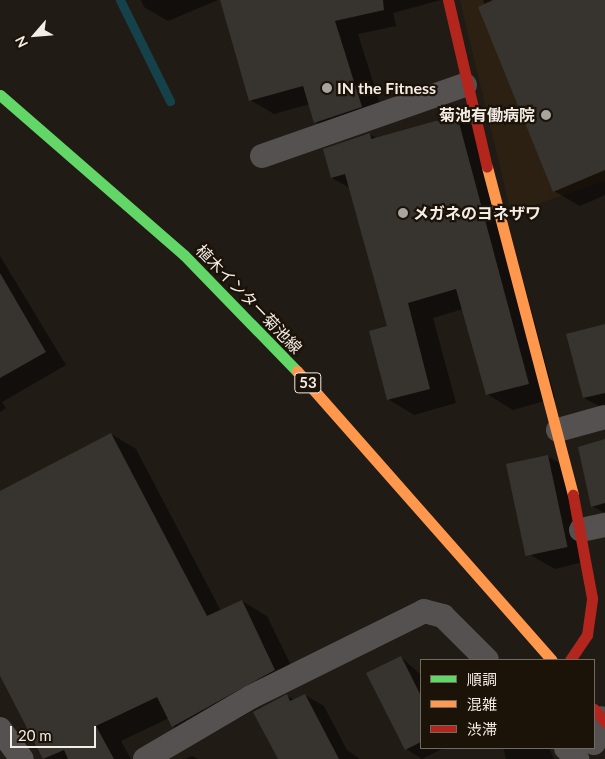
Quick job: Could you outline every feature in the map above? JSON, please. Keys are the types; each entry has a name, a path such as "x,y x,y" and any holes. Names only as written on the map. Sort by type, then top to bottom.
{"main road":[{"path":"448,0 465,85 558,430 581,530 592,598 586,634 571,659"},
{"name":"植木インター菊池線","path":"0,94 184,255 282,355 376,456 551,659"}],"street":[{"path":"262,156 465,85"},
{"path":"558,430 605,417"},
{"path":"581,530 605,525"},
{"path":"145,759 259,692 424,611 443,616 486,659"},
{"path":"595,738 600,716"},
{"path":"0,729 22,759"},
{"path":"567,749 577,759"}],"shaded area":[{"name":"菊池有働病院","path":"460,0 605,0 605,181 511,213"}],"building":[{"path":"220,0 383,0 384,10 335,21 362,107 314,123 303,86 249,101"},
{"name":"菊池有働病院","path":"493,0 605,0 605,170 553,192 478,7"},
{"path":"457,115 529,384 486,395 456,289 408,303 430,389 387,400 369,331 387,326 345,174 331,178 323,149 370,133 371,139"},
{"path":"0,273 46,352 0,378"},
{"path":"605,324 605,393 583,398 566,334"},
{"path":"111,433 207,616 242,600 275,670 172,727 157,697 96,726 114,759 68,759 64,750 43,759 0,676 0,491"},
{"path":"605,439 605,503 591,507 578,447"},
{"path":"548,455 568,547 525,556 506,464"},
{"path":"401,656 420,694 420,742 405,750 366,673"},
{"path":"287,694 290,701 305,694 339,759 278,759 253,712"}],"waterway":[{"path":"120,0 170,101"}],"traffic: fast":[{"path":"0,95 184,255 297,371"}],"traffic: slow":[{"path":"487,167 573,495"},
{"path":"297,371 551,659"}],"traffic: jam":[{"path":"448,0 487,167"},
{"path":"571,659 587,635 592,598 573,495"},
{"path":"595,710 605,722"}],"place":[{"name":"IN the Fitness","path":"327,88"},
{"name":"菊池有働病院","path":"546,115"},
{"name":"メガネのヨネザワ","path":"403,213"}]}
